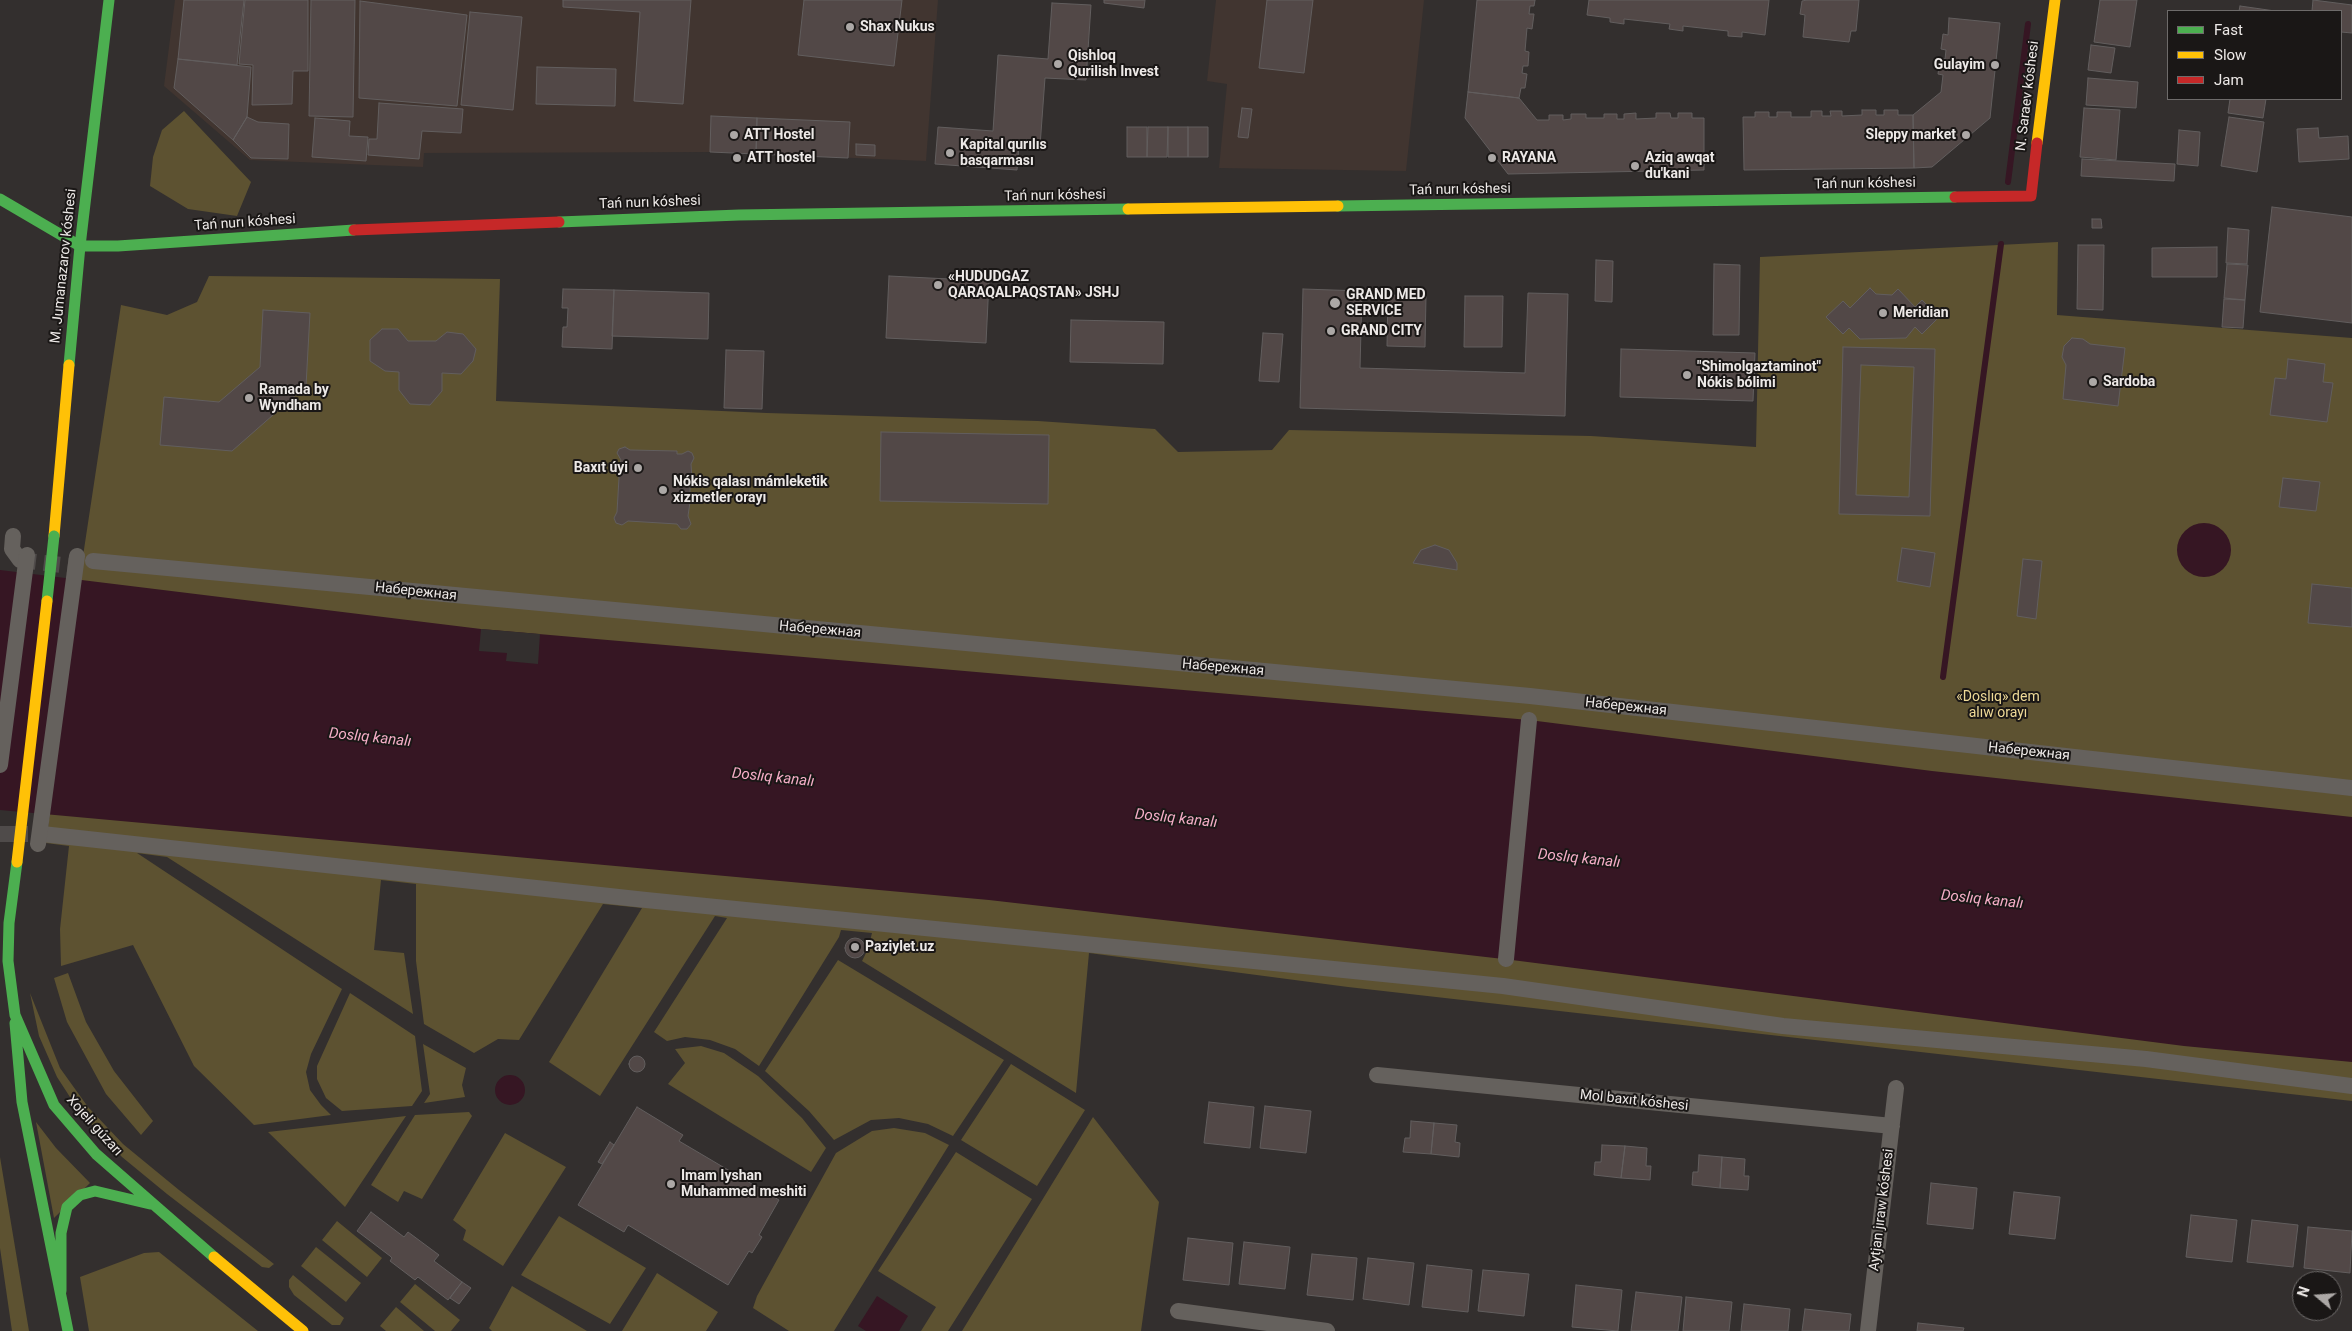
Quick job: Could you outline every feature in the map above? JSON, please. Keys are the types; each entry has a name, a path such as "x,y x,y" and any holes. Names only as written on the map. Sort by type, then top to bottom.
{"street":[{"name":"M. Jumanazarov kóshesi","path":"17,862 54,536 80,246 109,0"},
{"name":"N. Saraev kóshesi","path":"2031,196 2055,0"},
{"name":"Tań nurı kóshesi","path":"80,246 139,246 366,229 739,215 2031,196"},
{"path":"0,199 80,246"},
{"path":"0,765 14,549"},
{"name":"Набережная","path":"2352,788 1530,696 85,559 40,839 1503,986 1783,1026 2146,1059 2352,1086"},
{"path":"1506,959 1529,720"},
{"name":"Xojeli gúzarı","path":"17,862 4,922 15,1015 54,1105 96,1154 256,1294 303,1331"},
{"path":"15,1015 22,1102 68,1331"},
{"name":"Mol baxıt kóshesi","path":"1377,1075 1892,1126"},
{"name":"Aytjan jıraw kóshesi","path":"1868,1331 1896,1088"},
{"path":"61,1291 61,1233 66,1207 80,1195 95,1191 153,1205"},
{"path":"1178,1311 1327,1331"}],"shaded area":[{"path":"175,0 938,0 926,161 710,152 424,153 423,167 250,160 164,86"},
{"path":"1216,0 1424,0 1406,171 1219,168 1227,84 1207,81"}],"green space":[{"path":"184,111 251,182 237,216 188,209 150,186 153,157 162,130"},
{"name":"«Doslıq» dem alıw orayı","path":"2058,242 2057,315 2352,338 2352,1101 1348,987 1089,953 1076,1093 862,961 868,949 872,933 841,930 839,937 759,1066 735,1049 710,1040 685,1037 667,1041 654,1032 727,918 715,916 600,1096 549,1062 642,908 603,904 519,1040 498,1039 474,1053 424,1024 416,961 416,884 381,880 374,950 404,953 413,1014 167,857 137,853 342,989 311,1054 306,1072 310,1090 331,1115 254,1125 194,1066 133,945 61,966 60,929 69,846 46,843 83,556 121,305 167,315 197,302 209,276 500,279 496,401 767,413 1038,421 1155,429 1178,452 1272,450 1289,430 1591,436 1756,447 1760,257"},
{"path":"838,960 1004,1060 953,1136 928,1124 899,1118 871,1120 834,1140 809,1111 765,1071"},
{"path":"68,973 86,1022 114,1071 153,1121 141,1135 106,1094 67,1022 54,978"},
{"path":"30,993 60,1068 88,1107 123,1144 274,1264 269,1268 262,1267 167,1194 122,1157 79,1111 57,1077 39,1036"},
{"path":"350,993 415,1036 422,1091 412,1106 342,1111 326,1098 317,1079 317,1066"},
{"path":"423,1044 466,1068 462,1085 465,1097 424,1103 430,1094"},
{"path":"701,1046 724,1053 758,1076 802,1118 826,1148 811,1172 668,1084 685,1063 675,1049"},
{"path":"1011,1064 1085,1110 1037,1186 961,1140"},
{"path":"469,1112 472,1116 422,1199 404,1191 398,1202 371,1185 415,1115"},
{"path":"406,1116 345,1207 268,1132"},
{"path":"1093,1117 1159,1202 1141,1331 962,1331"},
{"path":"36,1122 56,1148 90,1183 54,1218"},
{"path":"894,1128 925,1133 949,1145 834,1331 789,1331 753,1308 757,1296 836,1153 872,1131"},
{"path":"505,1133 566,1167 503,1266 463,1240 466,1230 453,1220"},
{"path":"956,1152 1032,1199 948,1331 921,1331 936,1307 878,1271"},
{"path":"0,1157 29,1331 12,1331 0,1248"},
{"path":"559,1216 646,1268 610,1324 521,1275"},
{"path":"337,1221 382,1258 367,1277 322,1240"},
{"path":"316,1247 361,1283 346,1302 301,1266"},
{"path":"159,1252 258,1331 89,1331 80,1277 144,1253"},
{"path":"657,1273 718,1312 706,1331 622,1331"},
{"path":"293,1275 344,1318 340,1325 332,1325 294,1295 289,1287 289,1280"},
{"path":"415,1284 460,1320 451,1331 435,1331 400,1302"},
{"path":"512,1286 587,1331 492,1331 489,1328"},
{"path":"396,1307 424,1331 386,1331 380,1326"}],"water":[{"path":"2204,523 2214,525 2223,531 2229,540 2231,550 2229,560 2223,569 2214,575 2204,577 2194,575 2185,569 2179,560 2177,550 2179,540 2185,531 2194,525"},
{"name":"Doslıq kanalı","path":"0,570 481,629 1529,720 1932,771 2352,817 2352,1062 2184,1046 1512,960 989,900 0,810"},
{"path":"510,1075 520,1080 525,1090 520,1100 510,1105 500,1100 495,1090 500,1080"},
{"path":"877,1296 908,1316 899,1331 866,1331 858,1326"}],"pier":[{"path":"481,629 540,634 538,664 506,661 507,653 479,651"}],"building":[{"path":"184,0 244,0 237,65 178,59"},
{"path":"245,0 308,0 308,71 293,71 292,104 252,105 253,65 239,64"},
{"path":"311,0 355,0 353,117 309,116"},
{"path":"563,0 691,0 683,104 634,101 640,12 563,7"},
{"name":"Shax Nukus","path":"804,0 902,0 894,66 798,55"},
{"path":"1104,0 1145,0 1144,8 1104,3"},
{"path":"1267,0 1313,0 1304,73 1259,68"},
{"path":"1477,0 1535,0 1534,6 1530,6 1529,14 1534,14 1532,29 1527,28 1525,51 1529,52 1528,66 1523,66 1522,73 1527,74 1525,88 1521,88 1519,98 1468,92"},
{"path":"1589,0 1769,0 1765,35 1742,32 1742,37 1728,36 1728,31 1683,26 1683,31 1669,29 1670,24 1624,19 1624,24 1610,22 1610,18 1587,15"},
{"path":"1859,0 1856,31 1851,31 1849,42 1803,37 1805,15 1800,14 1802,1"},
{"path":"2100,0 2137,0 2130,47 2094,42"},
{"path":"2313,0 2352,5 2352,33 2342,32 2342,10 2312,10"},
{"path":"360,1 467,15 457,106 359,98"},
{"path":"1052,3 1091,5 1086,80 1045,78 1040,146 1019,145 1017,170 935,164 938,127 993,131 998,55 1048,59"},
{"path":"2240,6 2268,10 2239,10"},
{"path":"470,12 522,17 513,110 461,105"},
{"path":"1949,18 2000,23 1990,118 1932,167 1914,168 1913,115 1941,92 1943,75 1938,74 1940,59 1945,59 1946,50 1941,49 1943,34 1948,35"},
{"path":"2091,45 2115,48 2111,73 2088,70"},
{"path":"178,59 251,67 247,117 233,140 174,88"},
{"path":"537,67 616,69 615,106 536,104"},
{"path":"2088,78 2138,82 2136,108 2086,105"},
{"path":"1468,92 1519,98 1537,120 1549,120 1549,115 1563,115 1563,120 1571,119 1571,114 1586,114 1586,118 1604,118 1604,114 1617,114 1617,119 1624,119 1624,114 1636,113 1636,119 1656,118 1656,113 1670,113 1671,118 1678,118 1678,113 1692,113 1692,118 1704,118 1704,170 1508,174 1465,118"},
{"path":"2230,100 2266,100 2263,118 2228,113"},
{"path":"379,103 463,109 461,133 422,131 419,159 368,155 369,139 377,139"},
{"path":"1242,108 1252,109 1248,138 1238,137"},
{"path":"2084,108 2120,110 2116,160 2080,157"},
{"path":"1862,110 1876,110 1876,115 1884,115 1884,110 1898,110 1898,115 1913,115 1914,168 1744,170 1743,117 1755,117 1755,112 1769,112 1769,117 1777,117 1777,112 1791,112 1791,117 1811,117 1811,111 1822,111 1822,116 1831,116 1830,111 1842,111 1842,116 1862,115"},
{"name":"ATT Hostel","path":"711,116 757,118 756,154 710,152"},
{"path":"247,117 258,122 289,124 288,159 251,158 233,140"},
{"path":"2229,117 2264,122 2257,172 2221,166"},
{"path":"315,118 350,121 349,136 368,137 366,161 312,157"},
{"path":"757,118 850,122 848,158 756,154"},
{"path":"1127,127 1147,127 1147,157 1127,157"},
{"path":"1148,127 1168,127 1167,157 1147,157"},
{"path":"1168,127 1188,127 1188,157 1168,157"},
{"path":"1188,127 1208,127 1208,157 1188,157"},
{"path":"2318,128 2319,138 2348,136 2349,159 2299,162 2297,129"},
{"path":"2179,130 2200,132 2198,166 2177,164"},
{"path":"856,144 875,145 875,156 856,155"},
{"path":"2082,159 2175,164 2174,181 2081,176"},
{"path":"2272,207 2352,217 2352,323 2260,312"},
{"path":"2092,219 2101,219 2102,228 2092,228"},
{"path":"2228,228 2249,230 2247,264 2226,263"},
{"path":"2078,245 2104,245 2103,310 2077,309"},
{"path":"2217,247 2217,277 2152,277 2152,248"},
{"path":"1596,260 1613,261 1612,302 1595,301"},
{"path":"1714,264 1740,265 1739,335 1713,335"},
{"path":"2227,264 2248,265 2245,300 2224,298"},
{"path":"889,276 989,281 986,343 886,338"},
{"name":"Meridian","path":"1870,288 1876,294 1892,295 1898,289 1915,307 1922,300 1939,317 1922,334 1915,327 1906,338 1860,339 1849,328 1843,334 1826,317 1843,301 1850,308"},
{"path":"563,289 614,290 612,349 562,347 563,327 567,327 568,308 562,308"},
{"name":"GRAND CITY","path":"1303,289 1362,291 1360,368 1525,373 1528,293 1568,294 1565,416 1300,408"},
{"path":"614,290 709,293 708,339 612,336"},
{"path":"1388,295 1426,296 1425,347 1387,346"},
{"path":"1465,296 1503,296 1502,347 1464,347"},
{"path":"2224,299 2245,300 2243,328 2222,327"},
{"path":"263,310 310,313 306,386 232,451 160,445 164,397 219,402 260,367"},
{"path":"1071,320 1164,322 1163,364 1070,362"},
{"path":"382,329 398,329 408,341 436,341 447,332 463,334 476,349 473,361 461,374 442,373 442,391 430,405 410,404 399,390 399,372 385,371 370,361 370,340"},
{"path":"1263,333 1283,334 1279,382 1259,381"},
{"name":"Sardoba","path":"2072,338 2083,339 2090,344 2125,348 2118,406 2063,399 2066,365 2062,357 2064,346"},
{"path":"1843,347 1935,349 1930,516 1839,514","holes":["1861,365 1914,367 1909,497 1856,495"]},
{"name":"\"Shimolgaztaminot\" Nókis bólimi","path":"1621,349 1755,353 1753,401 1620,397"},
{"path":"726,350 764,351 762,409 724,408"},
{"path":"2288,359 2325,364 2323,382 2333,383 2327,422 2270,415 2275,378 2286,379"},
{"path":"881,432 1049,435 1048,504 880,501"},
{"path":"625,447 630,450 677,451 677,454 688,451 692,453 694,458 691,464 692,479 690,482 688,516 691,524 687,529 681,529 677,524 628,521 622,525 616,523 614,518 617,512 618,474 621,460 617,453 619,449"},
{"path":"2283,478 2320,482 2316,511 2279,507"},
{"path":"1435,545 1449,550 1457,563 1457,570 1413,563 1421,550"},
{"path":"1902,548 1935,553 1930,587 1897,581"},
{"path":"2023,559 2042,561 2036,619 2017,616"},
{"path":"2312,584 2352,588 2352,627 2308,623"},
{"name":"Paziylet.uz","path":"855,938 862,941 865,948 862,955 855,958 848,955 845,948 848,941"},
{"path":"637,1056 645,1064 637,1072 629,1064"},
{"path":"1209,1102 1254,1107 1250,1148 1204,1143"},
{"path":"1265,1106 1311,1111 1306,1153 1260,1148"},
{"name":"Imam Iyshan Muhammed meshiti","path":"637,1107 683,1135 679,1141 779,1200 759,1235 762,1237 752,1253 749,1251 728,1285 628,1225 624,1232 578,1205"},
{"path":"1411,1121 1434,1123 1431,1154 1403,1152 1405,1138 1410,1138"},
{"path":"1434,1123 1457,1125 1455,1142 1460,1143 1459,1157 1431,1154"},
{"path":"610,1142 614,1145 602,1164 598,1162"},
{"path":"1602,1145 1625,1146 1621,1178 1594,1175 1595,1162 1601,1162"},
{"path":"1625,1146 1647,1148 1646,1166 1651,1166 1650,1180 1621,1178"},
{"path":"1699,1155 1722,1157 1720,1188 1692,1185 1693,1172 1698,1172"},
{"path":"1722,1157 1745,1159 1744,1176 1749,1176 1748,1190 1720,1188"},
{"path":"1931,1183 1977,1188 1973,1229 1927,1224"},
{"path":"2014,1192 2060,1197 2055,1239 2009,1234"},
{"path":"371,1212 404,1237 408,1232 439,1255 434,1261 462,1282 448,1300 418,1277 415,1280 390,1261 392,1258 390,1256 357,1231"},
{"path":"2191,1215 2237,1220 2232,1262 2186,1257"},
{"path":"2252,1220 2298,1225 2293,1267 2247,1262"},
{"path":"2308,1227 2352,1231 2350,1273 2304,1268"},
{"path":"1188,1238 1233,1243 1229,1285 1183,1280"},
{"path":"1244,1242 1290,1247 1285,1289 1239,1284"},
{"path":"1312,1254 1357,1258 1353,1300 1307,1295"},
{"path":"1368,1258 1414,1263 1409,1305 1363,1299"},
{"path":"1427,1265 1472,1270 1468,1312 1422,1307"},
{"path":"1483,1270 1529,1274 1524,1316 1478,1311"},
{"path":"462,1282 471,1288 459,1304 450,1298"},
{"path":"1576,1285 1622,1290 1618,1331 1572,1327"},
{"path":"1636,1292 1682,1297 1678,1331 1631,1331"},
{"path":"1686,1297 1732,1302 1729,1331 1683,1331"},
{"path":"1744,1304 1790,1309 1788,1331 1741,1331"},
{"path":"1805,1309 1851,1314 1849,1331 1802,1331"},
{"path":"1918,1323 1964,1328 1963,1331 1917,1331"}],"waterway":[{"path":"2008,182 2028,24"},
{"path":"1943,677 2001,244"}],"tunnel":[{"path":"20,560 79,567"},
{"path":"0,834 28,834"}],"traffic: fast":[{"path":"69,365 80,246 109,0"},
{"path":"1338,206 1955,197"},
{"path":"0,199 80,246 118,246 354,230"},
{"path":"559,222 739,215 1128,209"},
{"path":"47,601 54,536"},
{"path":"17,862 9,923 8,961 15,1015 54,1105 96,1154 214,1257"},
{"path":"15,1023 22,1102 68,1331"},
{"path":"61,1291 61,1233 67,1207 80,1195 95,1191 150,1204"}],"traffic: slow":[{"path":"2037,143 2055,0"},
{"path":"1128,209 1338,206"},
{"path":"54,536 69,365"},
{"path":"17,862 47,601"},
{"path":"214,1257 303,1331"}],"traffic: jam":[{"path":"1955,197 2031,196 2037,143"},
{"path":"354,230 559,222"}],"place":[{"name":"Shax Nukus","path":"850,27"},
{"name":"Qishloq Qurilish Invest","path":"1058,64"},
{"name":"Gulayim","path":"1995,65"},
{"name":"ATT Hostel","path":"734,135"},
{"name":"Sleppy market","path":"1966,135"},
{"name":"Kapital qurılıs basqarması","path":"950,153"},
{"name":"ATT hostel","path":"737,158"},
{"name":"RAYANA","path":"1492,158"},
{"name":"Aziq awqat du'kani","path":"1635,166"},
{"name":"«HUDUDGAZ QARAQALPAQSTAN» JSHJ","path":"938,285"},
{"name":"GRAND MED SERVICE","path":"1335,303"},
{"name":"Meridian","path":"1883,313"},
{"name":"GRAND CITY","path":"1331,331"},
{"name":"\"Shimolgaztaminot\" Nókis bólimi","path":"1687,375"},
{"name":"Sardoba","path":"2093,382"},
{"name":"Ramada by Wyndham","path":"249,398"},
{"name":"Baxıt úyi","path":"638,468"},
{"name":"Nókis qalası mámleketik xizmetler orayı","path":"663,490"},
{"name":"Paziylet.uz","path":"855,947"},
{"name":"Imam Iyshan Muhammed meshiti","path":"671,1184"}]}
